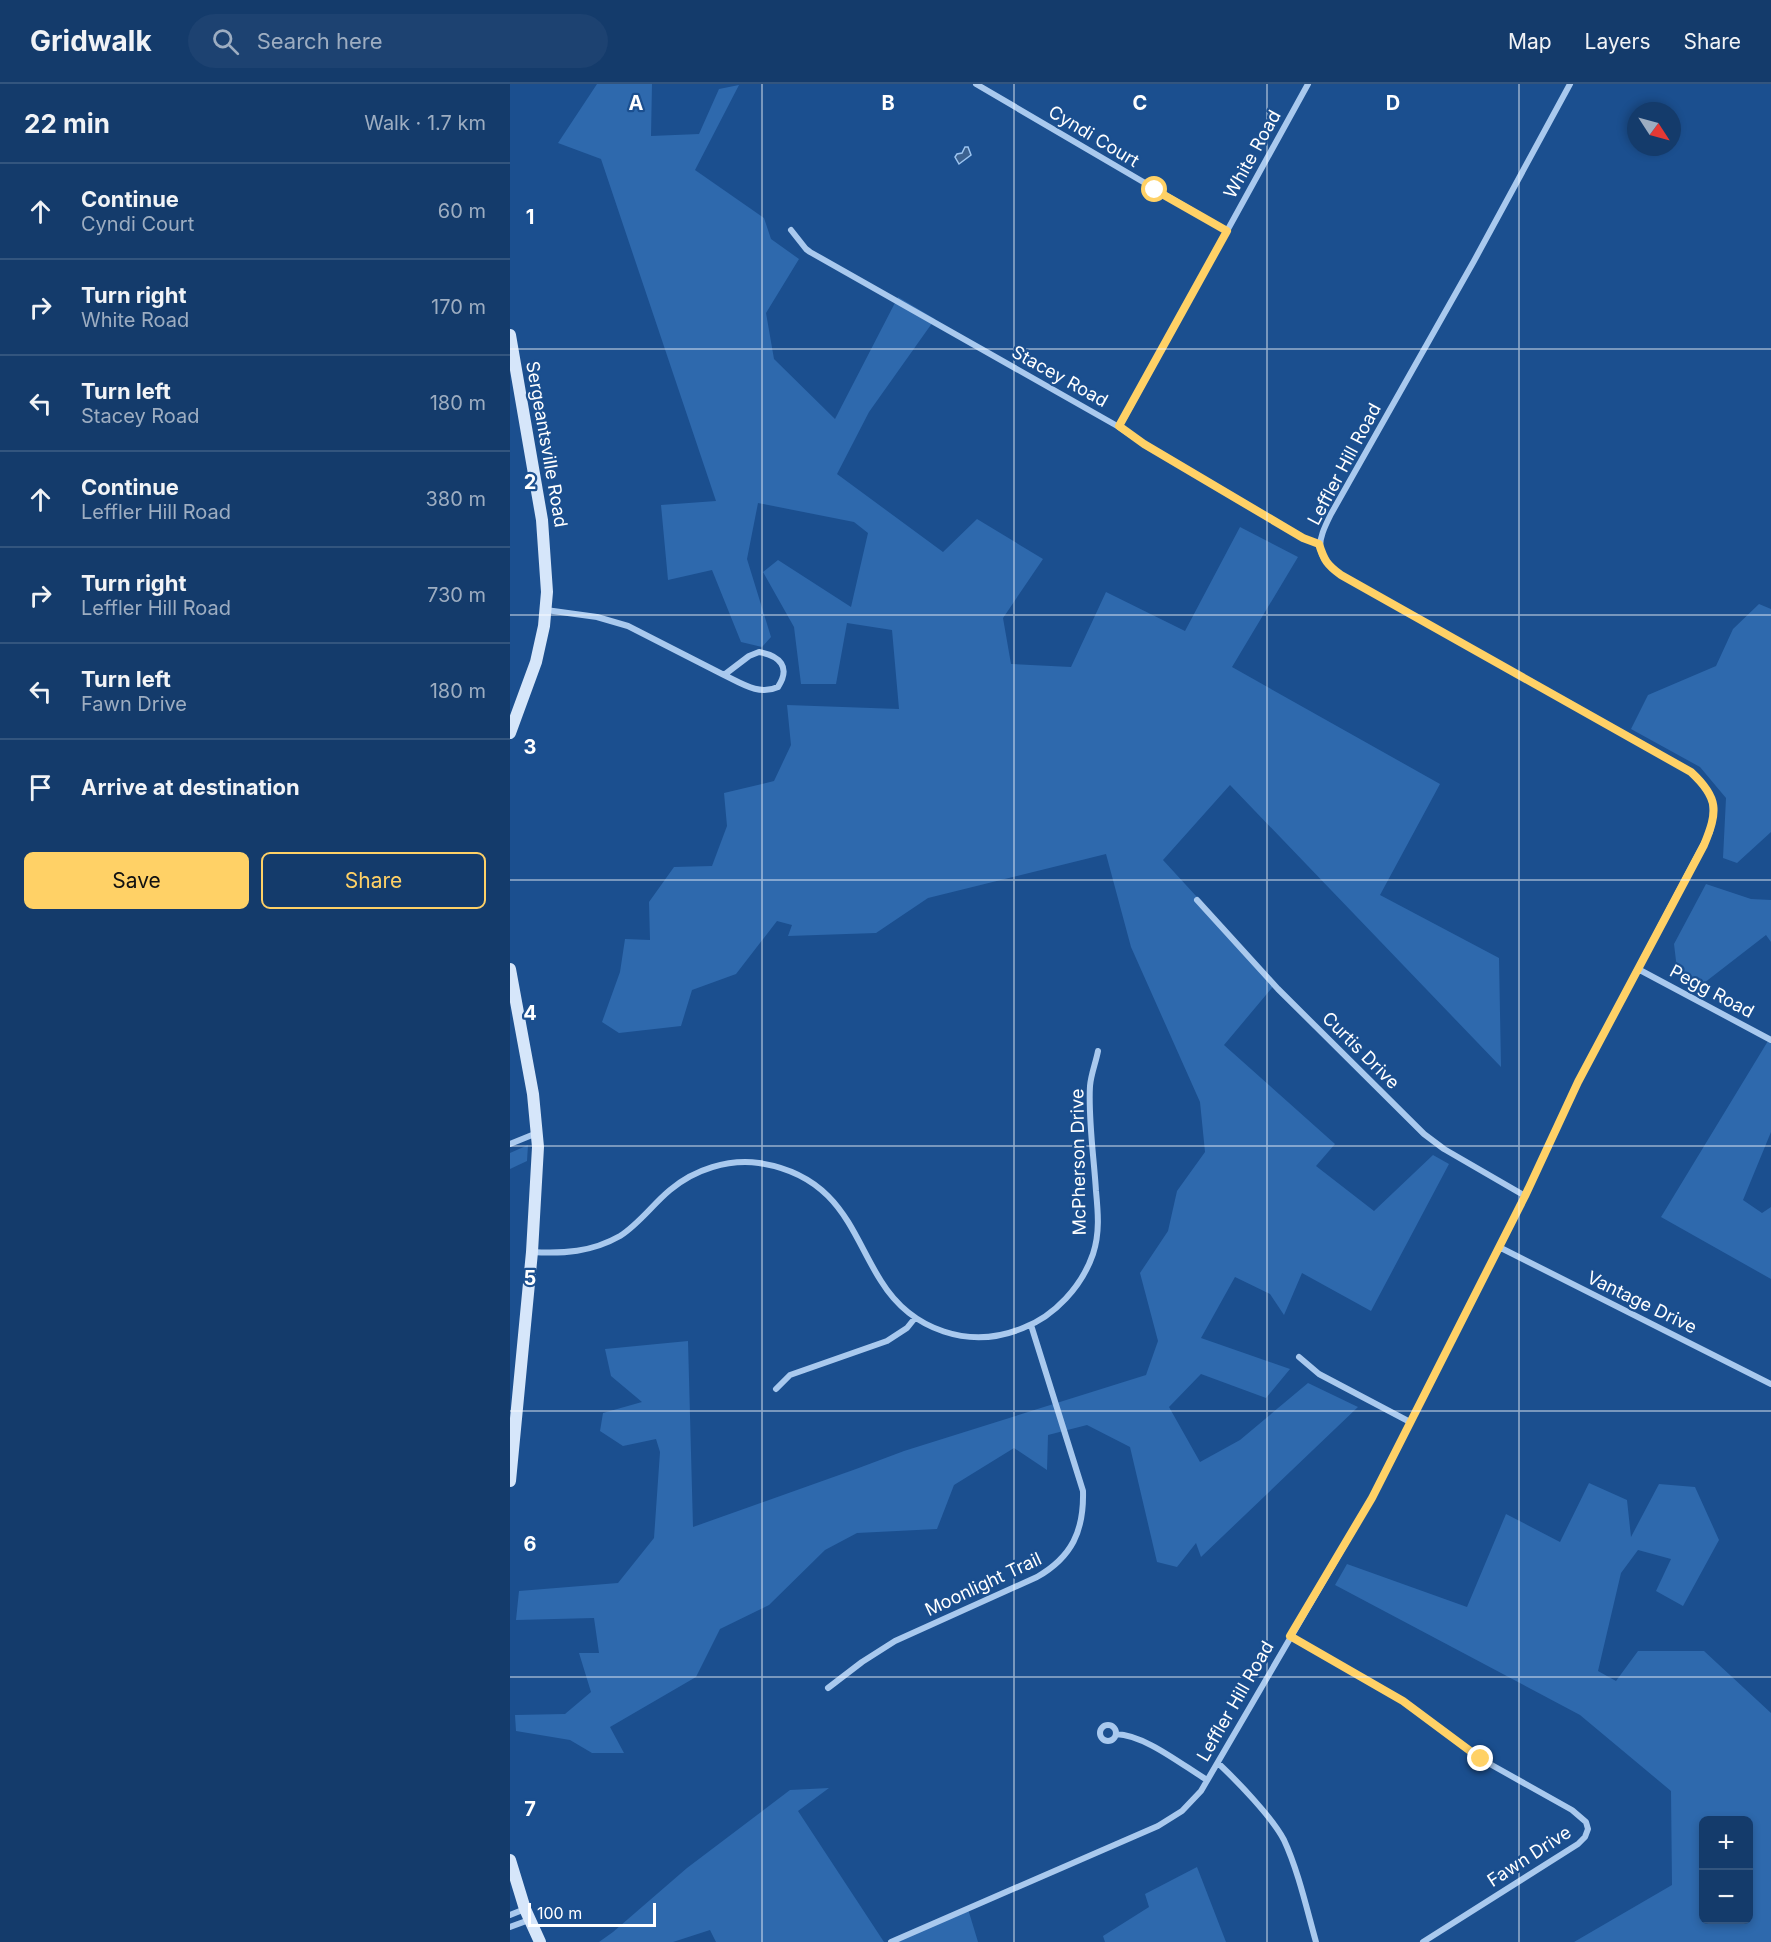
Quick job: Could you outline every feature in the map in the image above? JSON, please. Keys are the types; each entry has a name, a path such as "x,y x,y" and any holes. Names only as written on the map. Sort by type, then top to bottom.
{"main road":[{"name":"Sergeantsville Road","path":"510,335 542,520 547,568 546,610 536,662 510,733"},
{"path":"510,969 533,1094 538,1168 510,1481"},
{"path":"510,1860 527,1914 540,1942"}],"street":[{"name":"Cyndi Court","path":"976,84 1227,231"},
{"name":"White Road","path":"1119,426 1308,84"},
{"name":"Leffler Hill Road","path":"891,1942 1158,1826 1182,1811 1192,1801 1218,1763 1290,1636 1361,1518 1525,1196 1568,1101 1710,832 1714,804 1701,782 1691,772 1341,575 1330,568 1323,559 1319,544 1331,514 1474,261 1570,84"},
{"name":"Stacey Road","path":"791,230 810,252 1119,426 1144,444 1303,538 1319,544"},
{"path":"546,610 597,617 628,626 724,675 746,686 765,692 778,687 784,673 779,659 771,654 759,652 749,656 724,675"},
{"name":"Curtis Drive","path":"1197,900 1278,989 1424,1134 1443,1149 1525,1196"},
{"name":"Pegg Road","path":"1638,969 1771,1040"},
{"name":"McPherson Drive","path":"532,1252 563,1253 594,1248 632,1227 671,1189 686,1179 728,1163 760,1163 801,1176 829,1197 846,1217 882,1282 897,1302 915,1318 951,1334 975,1338 1000,1337 1031,1325 1065,1300 1082,1279 1093,1254 1099,1226 1090,1087 1098,1051"},
{"path":"510,1144 537,1133"},
{"name":"Vantage Drive","path":"1499,1247 1771,1384"},
{"path":"776,1389 790,1375 887,1341 906,1328 915,1318"},
{"name":"Moonlight Trail","path":"828,1688 895,1641 1050,1570 1060,1561 1076,1538 1082,1516 1083,1491 1031,1325"},
{"path":"1299,1357 1319,1374 1410,1422"},
{"name":"Fawn Drive","path":"1290,1636 1403,1701 1481,1759 1572,1810 1586,1822 1588,1829 1585,1837 1578,1844 1424,1942"},
{"path":"1116,1734 1126,1734 1141,1740 1207,1780"},
{"path":"1218,1763 1232,1776 1282,1838 1293,1864 1316,1942"},
{"path":"510,1915 527,1914"},
{"path":"510,1927 527,1914"}],"shaded area":[{"path":"597,84 652,84 651,136 699,134 719,89 739,85 695,170 764,218 771,239 799,259 766,313 774,359 835,419 898,297 935,319 869,412 837,474 943,552 977,519 1043,559 1003,618 1011,664 1071,667 1106,592 1185,631 1240,527 1298,557 1232,667 1440,784 1380,895 1499,958 1501,1067 1230,785 1163,860 1276,983 1224,1045 1335,1144 1316,1166 1374,1211 1433,1155 1449,1164 1371,1311 1302,1273 1284,1315 1270,1294 1235,1277 1201,1338 1290,1369 1266,1398 1201,1374 1169,1407 1200,1462 1240,1440 1308,1383 1358,1407 1201,1557 1196,1543 1177,1567 1157,1562 1130,1447 1087,1425 1048,1435 1047,1470 1014,1448 954,1485 937,1529 857,1533 825,1550 769,1605 720,1629 696,1677 610,1727 624,1753 592,1753 570,1740 516,1731 515,1715 565,1714 591,1692 579,1653 599,1653 594,1618 516,1620 519,1591 618,1583 654,1538 660,1452 656,1439 623,1446 600,1431 603,1413 642,1402 611,1376 605,1349 688,1341 693,1527 904,1451 1146,1375 1158,1341 1140,1273 1168,1231 1177,1191 1205,1152 1200,1102 1131,947 1106,854 928,898 876,933 788,936 792,925 777,921 736,974 692,990 681,1026 619,1033 602,1022 620,972 625,939 650,940 649,902 674,867 712,866 727,826 724,793 774,781 791,745 787,705 899,709 892,630 847,623 836,684 801,684 794,627 763,572 778,560 851,607 868,533 854,522 758,503 747,559 771,637 762,647 741,642 712,570 668,580 661,505 716,501 601,159 558,143"},
{"path":"965,147 968,147 971,155 959,164 955,157 962,153"},
{"path":"1759,604 1771,609 1771,832 1737,863 1723,858 1726,798 1700,767 1631,729 1648,695 1716,666 1733,629"},
{"path":"1706,884 1751,899 1771,900 1771,942 1766,935 1704,983 1677,969 1674,944"},
{"path":"1771,1036 1771,1132 1743,1200 1762,1213 1771,1207 1771,1279 1661,1217"},
{"path":"528,1145 527,1161 510,1169 510,1153"},
{"path":"1589,1483 1627,1500 1631,1537 1659,1484 1695,1487 1719,1540 1683,1606 1656,1591 1671,1559 1638,1550 1621,1573 1598,1671 1616,1681 1638,1651 1704,1651 1771,1713 1771,1942 1574,1942 1672,1885 1671,1791 1580,1715 1335,1585 1347,1564 1467,1607 1506,1514 1560,1542"},
{"path":"829,1788 798,1811 884,1942 716,1942 710,1930 673,1942 599,1942 687,1868 790,1790"},
{"path":"1197,1867 1226,1942 1105,1942 1103,1936 1149,1907 1145,1894"},
{"path":"968,1909 978,1942 891,1942"}],"route":[{"path":"1155,190 1227,231 1119,426 1144,444 1303,538 1319,544 1323,559 1330,568 1341,575 1691,772 1709,792 1714,804 1710,832 1704,845 1578,1082 1525,1196 1381,1480 1361,1518 1290,1636 1417,1710 1481,1759"}]}
